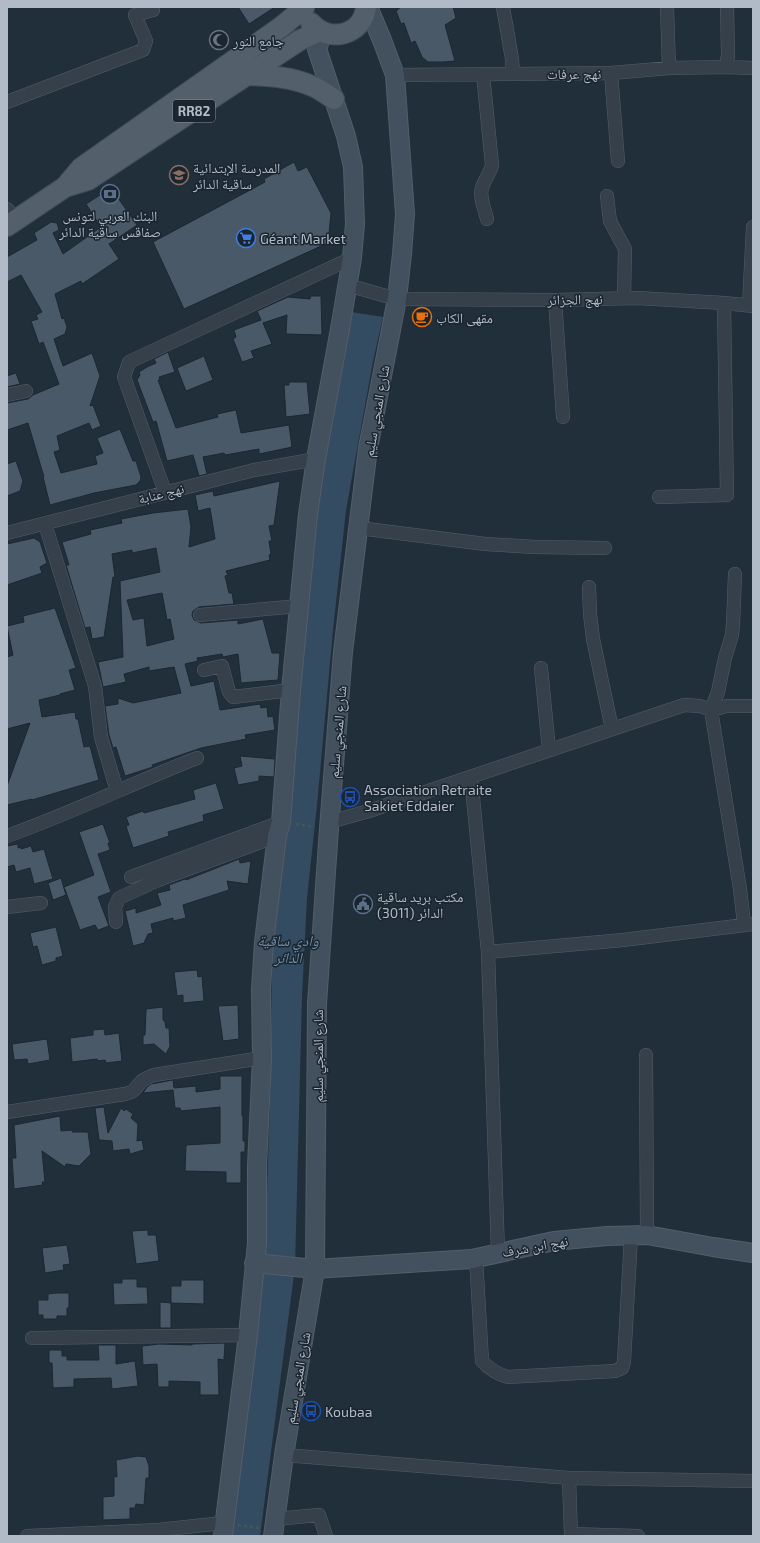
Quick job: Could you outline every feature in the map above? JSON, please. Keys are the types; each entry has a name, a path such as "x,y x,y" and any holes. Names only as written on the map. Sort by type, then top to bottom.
{"main road":[{"name":"RR82","path":"66,187 81,168 281,27 304,7 309,22 322,32 338,35 346,34 352,30 363,19 367,7"},
{"name":"شارع المنجي سليم","path":"270,1528 284,1455 309,1268 322,825 368,448 397,299 405,214 395,75 382,40 367,7"},
{"name":"RR82","path":"10,219 66,187 88,180 300,40 322,32"},
{"path":"227,1528 248,1335 258,1263 258,1166 262,1058 261,989 264,942 283,827 290,690 308,514 316,459 348,285 355,224 353,167 346,136 317,49 322,32"},
{"path":"248,75 274,77 301,82 314,86 334,99"},
{"name":"نهج ابن شرف","path":"258,1263 309,1268 476,1258 554,1241 607,1236 639,1236 753,1253"}],"street":[{"path":"503,7 513,73"},
{"path":"667,7 669,68"},
{"path":"726,67 728,55 727,7"},
{"path":"7,102 143,50 146,41 135,15 153,10"},
{"name":"نهج عرفات","path":"395,75 611,73 669,68 753,68"},
{"path":"611,73 618,161"},
{"path":"483,74 492,165 489,175 481,190 487,219"},
{"path":"606,196 610,221 625,249 624,298"},
{"path":"751,306 753,227"},
{"path":"165,492 124,377 129,362 352,258"},
{"name":"نهج الجزائر","path":"348,285 397,299 555,300 638,298 751,306"},
{"path":"555,300 563,417"},
{"path":"659,497 727,495 724,303"},
{"path":"7,395 26,391"},
{"name":"نهج عنابة","path":"7,533 254,470 316,459"},
{"path":"45,524 95,686 101,737 117,791"},
{"path":"359,528 486,544 536,547 604,548"},
{"path":"488,952 623,940 748,924 740,889 711,710 718,692 725,658 732,635 735,574"},
{"path":"589,587 593,640 612,729"},
{"path":"200,615 299,606"},
{"path":"204,670 222,666 229,692 233,697 290,690"},
{"path":"540,668 549,750"},
{"path":"322,825 684,706 700,706 711,710 727,706 753,706"},
{"path":"7,836 39,825 143,779 197,758"},
{"path":"471,777 488,952 498,1252"},
{"path":"131,877 283,827"},
{"path":"116,922 115,907 119,898 283,827"},
{"path":"7,907 41,903"},
{"path":"476,1258 482,1361 486,1366 499,1375 508,1377 615,1371 622,1368 624,1362 639,1236 646,1054"},
{"path":"7,1112 131,1093 136,1090 140,1083 145,1079 154,1075 262,1058"},
{"path":"32,1338 248,1335"},
{"path":"284,1455 569,1478 753,1481"},
{"path":"569,1478 571,1535 638,1536"},
{"path":"270,1528 319,1515 326,1536"},
{"path":"27,1536 227,1528"}],"path":[{"path":"283,827 322,825"},
{"path":"227,1528 270,1528"}],"water":[{"name":"وادي ساقية الدائر","path":"351,312 383,317 373,361 346,510 307,898 302,996 295,1267 260,1536 230,1536 266,1224 271,1069 272,951 283,850 315,507"}],"building":[{"path":"238,7 275,7 249,24"},
{"path":"401,7 453,7 456,18 445,25 455,61 428,62 422,57 415,41 411,43 404,23 401,24 396,11"},
{"name":"Géant Market","path":"294,162 298,171 307,167 331,213 329,234 332,241 184,309 153,242 265,182 264,179"},
{"path":"111,188 137,225 109,244 119,259 82,284 81,281 55,294 62,319 64,318 67,327 65,334 54,339 63,366 92,353 100,376 90,406 93,405 101,426 92,430 89,423 57,436 60,450 54,452 61,473 97,464 95,456 103,453 97,438 120,429 133,461 136,461 141,477 140,481 136,485 94,493 50,505 44,477 28,423 7,430 7,403 28,399 33,395 59,384 43,342 39,344 31,321 38,319 36,315 42,312 21,275 7,282 7,257 37,240 34,233 51,222 57,223 59,230 53,233 63,254 101,227 86,204"},
{"path":"311,296 321,296 322,335 286,334 287,315 263,323 272,344 251,351 254,358 242,362 233,339 236,337 234,330 261,320 257,311 288,297 310,299"},
{"path":"168,352 175,372 159,377 160,380 158,380 176,428 218,417 217,414 236,410 241,433 289,425 292,447 259,454 259,449 203,457 207,474 199,476 193,455 167,461 156,421 153,422 137,380 140,375 139,372 156,363 154,359"},
{"path":"204,356 213,380 186,391 177,368"},
{"path":"16,373 20,384 7,387 7,376"},
{"path":"289,382 307,382 310,414 286,417 284,385 289,385"},
{"path":"16,461 23,481 20,491 7,496 7,464"},
{"path":"280,481 274,525 269,526 272,541 269,541 271,554 269,555 270,560 226,571 228,575 225,576 229,593 232,593 234,604 199,607 193,611 192,615 194,620 201,623 238,620 238,624 263,619 272,653 280,653 278,680 241,683 238,654 223,657 222,654 197,658 198,661 185,664 191,686 214,681 220,710 260,704 261,708 267,707 268,717 273,716 275,730 245,735 246,739 201,748 152,765 153,767 125,776 116,747 113,748 109,735 105,706 118,704 118,698 133,703 181,693 174,667 149,671 149,667 124,674 126,682 103,687 98,662 123,657 120,581 160,572 156,548 132,553 132,550 112,554 115,577 113,577 104,637 92,639 90,627 85,628 66,565 69,565 62,542 91,534 90,530 122,523 121,519 153,513 188,509 191,527 189,547 215,539 210,508 198,511 195,495 213,491 214,496","holes":["162,593 167,620 170,619 174,639 147,646 144,618 133,620 127,600"]},
{"path":"34,538 40,542 47,563 40,567 42,573 7,585 7,544"},
{"path":"55,608 76,668 69,670 75,690 39,700 42,717 75,712 84,747 90,746 99,780 32,800 7,805 7,786 30,723 7,729 7,657 13,655 7,626 24,622 23,616"},
{"path":"240,756 275,759 274,777 259,776 259,781 238,785 234,768 242,766"},
{"path":"216,783 224,809 203,815 204,821 168,832 169,836 133,848 126,826 129,825 126,817 143,811 144,813 195,799 193,790"},
{"path":"103,824 110,843 108,843 110,850 98,854 111,892 98,897 109,926 98,930 95,925 80,930 64,887 94,875 79,832"},
{"path":"18,844 18,848 21,847 21,849 31,846 33,852 44,849 53,879 34,884 30,868 16,872 14,865 7,867 7,846"},
{"path":"239,859 240,863 251,861 248,884 227,881 229,890 183,905 186,918 173,921 173,918 151,924 153,933 148,934 144,943 133,946 125,911 136,908 136,913 161,905 157,893 170,890 169,885 185,879 186,880"},
{"path":"61,878 66,895 53,900 48,883"},
{"path":"56,927 63,956 56,958 56,961 42,965 37,946 33,947 30,933"},
{"path":"197,970 198,977 202,976 204,1001 183,1003 183,995 177,996 174,972"},
{"path":"238,1005 239,1039 223,1041 218,1006"},
{"path":"163,1007 163,1020 166,1028 169,1028 170,1046 166,1054 154,1044 143,1045 146,1009"},
{"path":"104,1029 105,1035 119,1033 122,1061 106,1063 105,1060 98,1061 97,1059 72,1062 70,1038 93,1035 93,1030"},
{"path":"47,1039 50,1060 28,1064 27,1059 14,1060 12,1044"},
{"path":"220,1076 242,1076 242,1116 245,1152 241,1152 241,1183 226,1183 226,1172 185,1171 186,1145 220,1143 220,1107 181,1111 180,1108 175,1108 173,1090 143,1093 151,1084 173,1080 174,1088 196,1086 196,1092 220,1089"},
{"path":"104,1107 108,1133 121,1108 124,1111 126,1109 133,1114 131,1118 138,1124 137,1141 142,1140 144,1150 130,1154 129,1149 113,1151 112,1141 99,1140 95,1108"},
{"path":"60,1116 61,1131 73,1130 72,1132 88,1132 91,1154 79,1166 66,1164 65,1167 42,1151 45,1182 42,1182 43,1185 14,1189 12,1158 16,1158 14,1125"},
{"path":"148,1230 148,1235 156,1235 159,1261 136,1264 132,1231"},
{"path":"67,1245 70,1264 63,1265 64,1270 45,1273 42,1248"},
{"path":"122,1279 137,1279 137,1287 147,1287 148,1304 114,1305 113,1283 122,1283"},
{"path":"181,1280 204,1280 204,1304 171,1303 171,1286 181,1286"},
{"path":"69,1293 69,1308 67,1308 67,1316 57,1316 57,1319 43,1319 43,1315 38,1315 38,1300 48,1300 48,1294"},
{"path":"160,1302 171,1303 171,1328 160,1328"},
{"path":"225,1343 224,1360 218,1359 219,1395 200,1395 200,1382 169,1381 169,1387 158,1387 157,1364 143,1365 142,1346 159,1344 192,1345"},
{"path":"98,1345 116,1345 116,1364 135,1361 138,1386 112,1389 111,1378 74,1379 74,1387 53,1388 52,1363 49,1363 49,1350 62,1350 62,1356 67,1356 67,1360 99,1360"},
{"path":"138,1456 146,1457 149,1466 149,1478 146,1478 144,1505 136,1504 135,1508 130,1508 130,1519 103,1520 103,1497 114,1496 114,1476 117,1477 116,1460"}],"place":[{"name":"جامع النور","path":"219,40"},
{"name":"المدرسة الإبتدائية ساقية الدائر","path":"179,175"},
{"name":"البنك العربي لتونس صفاقس ساقية الدائر","path":"110,194"},
{"name":"Géant Market","path":"246,238"},
{"name":"مقهى الكاب","path":"422,317"},
{"name":"Association Retraite Sakiet Eddaier","path":"350,797"},
{"name":"مكتب بريد ساقية الدائر (3011)","path":"363,904"},
{"name":"Koubaa","path":"311,1411"}]}
